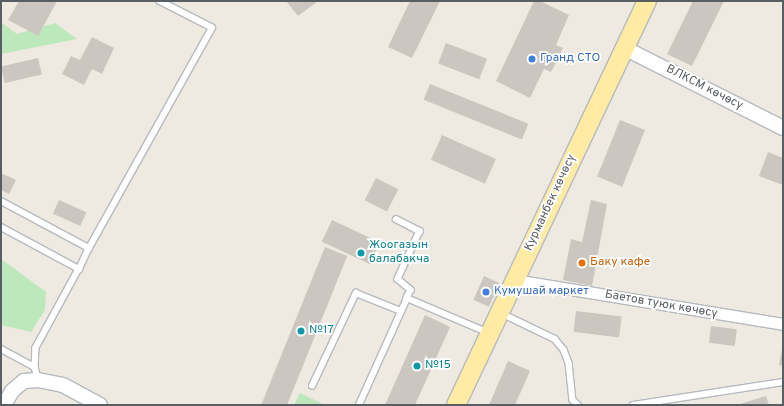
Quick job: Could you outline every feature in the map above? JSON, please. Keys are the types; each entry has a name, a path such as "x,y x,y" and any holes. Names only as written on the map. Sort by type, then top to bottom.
{"main road":[{"name":"Курманбек көчөсү","path":"456,405 646,1"}],"street":[{"name":"ВЛКСМ көчөсү","path":"624,48 783,128"},
{"name":"Баетов туюк көчөсү","path":"515,280 783,324"},
{"path":"4,405 12,391 36,373 63,385 100,405"}],"lane":[{"path":"36,373 36,348 89,248 212,28 159,1"},
{"path":"1,201 89,248"},
{"path":"359,405 411,290 398,279 420,231 396,219"},
{"path":"1,227 79,269"},
{"path":"312,386 356,293 401,311"},
{"path":"407,298 489,333"},
{"path":"499,312 555,339 560,344 569,363 573,400 578,405"},
{"path":"1,349 36,373"},
{"path":"632,405 783,382"}],"green space":[{"path":"1,22 17,34 55,23 77,39 1,54"},
{"path":"1,259 46,292 45,310 31,332 1,325"},
{"path":"300,393 325,405 294,405"}],"building":[{"path":"19,1 57,1 38,36 8,20"},
{"path":"286,1 318,1 298,16"},
{"path":"410,1 440,1 412,58 388,47"},
{"name":"Гранд СТО","path":"534,1 540,1 569,15 556,45 563,48 551,72 544,69 530,98 496,81"},
{"path":"693,1 724,1 692,66 667,54"},
{"path":"92,37 114,48 102,74 92,69 84,85 62,74 71,56 80,60"},
{"path":"446,43 487,59 479,79 438,64"},
{"path":"38,58 42,75 5,83 1,67"},
{"path":"430,84 528,124 522,139 424,100"},
{"path":"620,120 645,130 622,187 597,177"},
{"path":"442,135 496,159 485,184 431,160"},
{"path":"768,152 783,158 783,185 759,176"},
{"path":"1,173 16,180 9,194 1,190"},
{"path":"376,178 398,189 387,212 365,200"},
{"path":"59,200 86,212 80,226 53,214"},
{"name":"Баку кафе","path":"591,200 607,204 592,286 563,280 571,239 582,242"},
{"name":"Жоогазын балабакча","path":"332,220 380,242 370,264 322,242"},
{"name":"№17","path":"325,247 347,256 287,405 261,405"},
{"name":"Кумушай маркет","path":"484,276 500,283 489,307 473,300"},
{"path":"576,311 622,317 619,337 573,332"},
{"name":"№15","path":"425,315 450,327 415,405 385,405"},
{"path":"711,326 737,329 735,346 709,343"},
{"path":"783,349 783,366 779,365"},
{"path":"508,361 530,371 515,405 489,405"},
{"path":"766,396 769,405 737,405"}],"place":[{"name":"Гранд СТО","path":"532,59"},
{"name":"Жоогазын балабакча","path":"361,253"},
{"name":"Баку кафе","path":"582,263"},
{"name":"Кумушай маркет","path":"486,292"},
{"name":"№17","path":"301,331"},
{"name":"№15","path":"417,366"}]}
